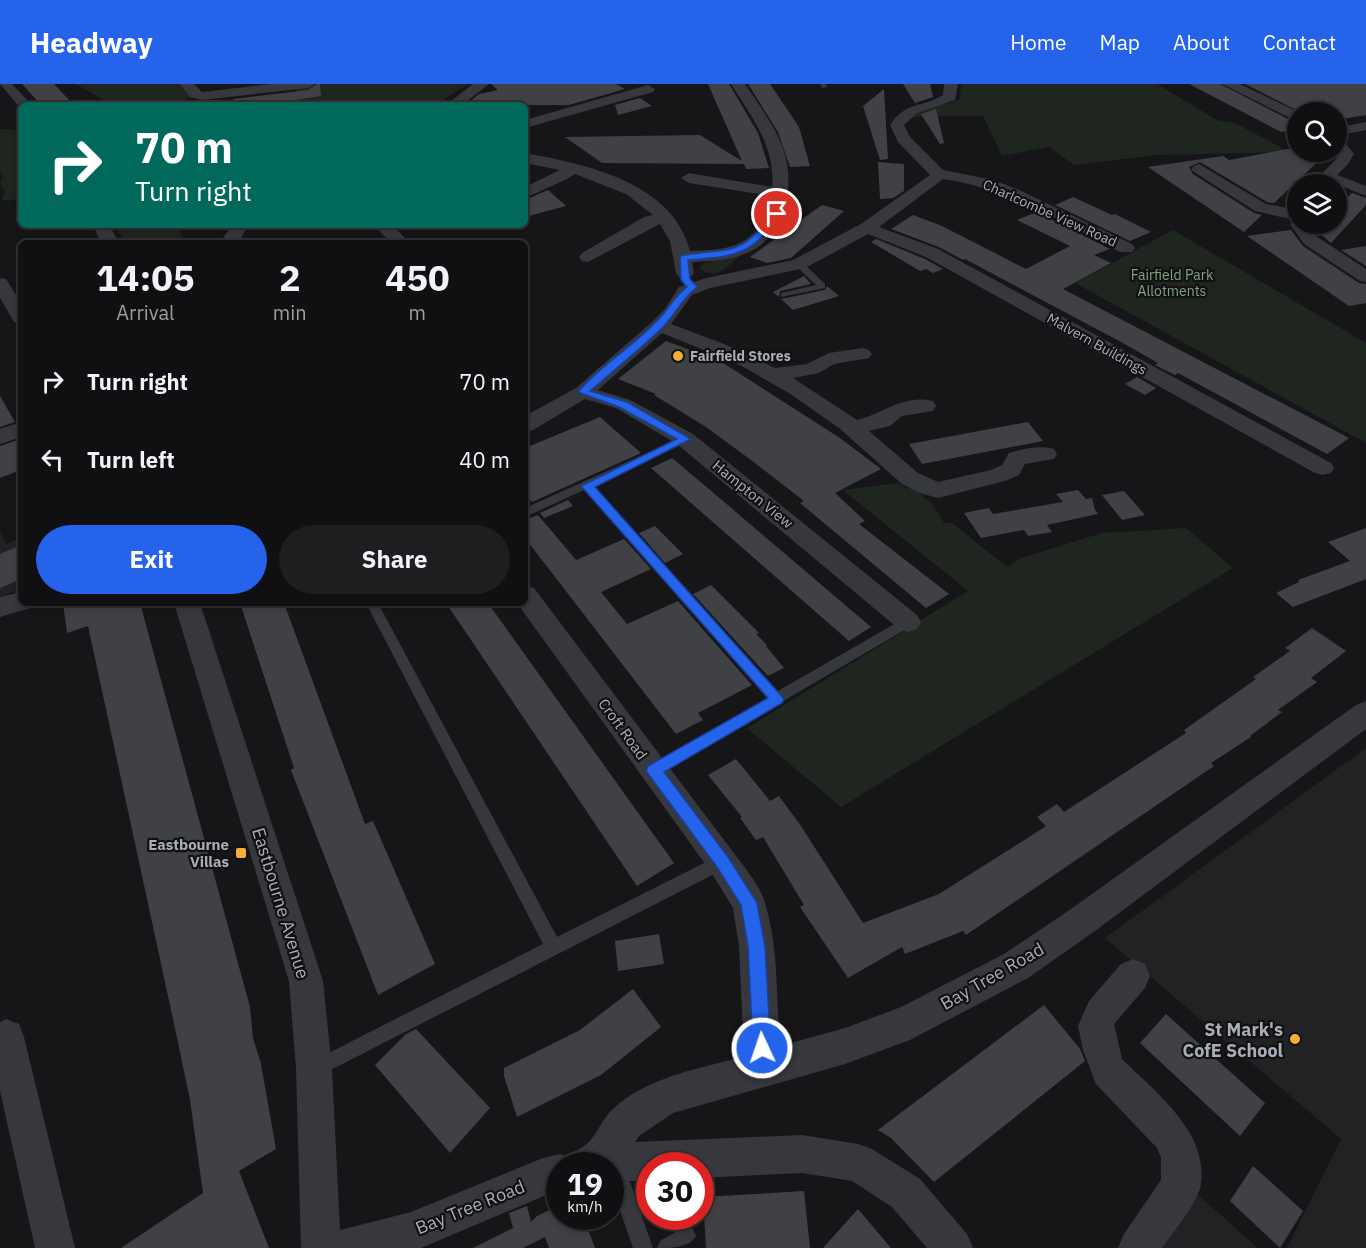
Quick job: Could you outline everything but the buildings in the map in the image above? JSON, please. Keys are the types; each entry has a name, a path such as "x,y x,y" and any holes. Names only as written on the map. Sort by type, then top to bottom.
{"street":[{"path":"5,84 22,102"},
{"path":"188,84 195,94 210,96 308,84"},
{"path":"457,102 482,84"},
{"path":"683,257 720,255 742,250 760,236 777,214 780,194 776,152 738,84"},
{"path":"528,423 583,392 659,326 672,312 680,296 692,287 800,264 867,228 936,178 938,174 903,139 897,125 902,116 912,110 950,97 951,84"},
{"path":"1229,84 1287,113"},
{"path":"528,123 645,93"},
{"path":"1347,130 1366,126"},
{"path":"528,159 573,168 641,197 664,218 677,238 683,257 686,280 692,287"},
{"path":"1331,174 1343,162"},
{"path":"528,192 560,177 573,168"},
{"path":"1199,169 1261,208 1287,215"},
{"name":"Charlcombe View Road","path":"938,174 992,184 1126,248"},
{"path":"689,178 780,194"},
{"path":"1347,186 1366,191"},
{"path":"588,257 650,221 664,218"},
{"path":"385,228 398,240"},
{"name":"Malvern Buildings","path":"867,228 932,253 1323,468"},
{"path":"1304,234 1366,277"},
{"path":"0,283 18,313"},
{"path":"659,326 707,342 774,374 853,428 914,480 929,489 938,490 998,476 1011,470 1017,458 1046,454"},
{"path":"774,374 812,369 829,359 861,354"},
{"name":"Hampton View","path":"583,392 623,404 686,439 908,622"},
{"path":"853,428 882,421 896,410 926,406"},
{"path":"0,436 18,430"},
{"name":"Croft Road","path":"528,599 722,862 749,903 756,946 763,1069"},
{"path":"0,607 18,602"},
{"name":"Eastbourne Avenue","path":"188,606 306,981 314,1069 321,1248"},
{"name":"Bay Tree Road","path":"606,1152 626,1123 664,1097 845,1046 909,1022 1016,966 1083,920 1366,714"},
{"path":"1133,976 1101,1013 1096,1026 1101,1050 1109,1071 1170,1135 1180,1157 1181,1185 1138,1248"},
{"path":"6,1037 55,1248"},
{"path":"624,1162 802,1154 858,1163 906,1193 953,1248"},
{"name":"Bay Tree Road","path":"345,1248 411,1232 546,1176"}],"lane":[{"path":"784,295 822,286 800,264"},
{"path":"528,512 686,439"},
{"path":"587,486 777,699"},
{"path":"374,606 554,948"},
{"path":"654,771 908,622"},
{"path":"314,1069 722,862"},
{"path":"624,1211 643,1248"},
{"path":"667,1248 686,1236"}],"shaded area":[{"path":"0,532 6,544 18,539 18,594 16,595 14,591 0,597"},
{"name":"St Mark's CofE School","path":"1366,748 1366,1248 1287,1248 1341,1139 1105,938"},
{"path":"1196,1193 1258,1248 1161,1248"}],"green space":[{"path":"76,84 181,84 194,97 185,99 186,102 104,102"},
{"path":"319,84 468,84 443,102 300,102 295,88"},
{"path":"961,84 1157,84 1217,120 1235,123 1287,152 1157,155 1074,165 1049,147 1002,156 983,116 911,117 922,110 960,99"},
{"path":"0,129 18,130 18,199 6,201 2,199 5,191 0,183 2,176 0,173"},
{"path":"115,228 179,228 184,240 124,240"},
{"name":"Fairfield Park Allotments","path":"1173,230 1366,343 1366,443 1075,283"},
{"path":"740,256 717,273 700,269 702,264"},
{"path":"898,483 907,489 911,486 934,506 944,523 952,523 1007,567 1021,558 1102,533 1186,528 1233,568 841,807 747,728 968,591 843,490"}],"place":[{"name":"Fairfield Stores","path":"678,356"},
{"name":"Eastbourne Villas","path":"241,853"},
{"name":"St Mark's CofE School","path":"1295,1039"}],"route":[{"path":"762,1048 756,946 749,903 722,862 654,771 777,699 587,486 686,439 623,404 583,392 659,326 672,312 680,296 692,287 686,280 683,257 720,255 742,250 760,236 777,214"}]}
